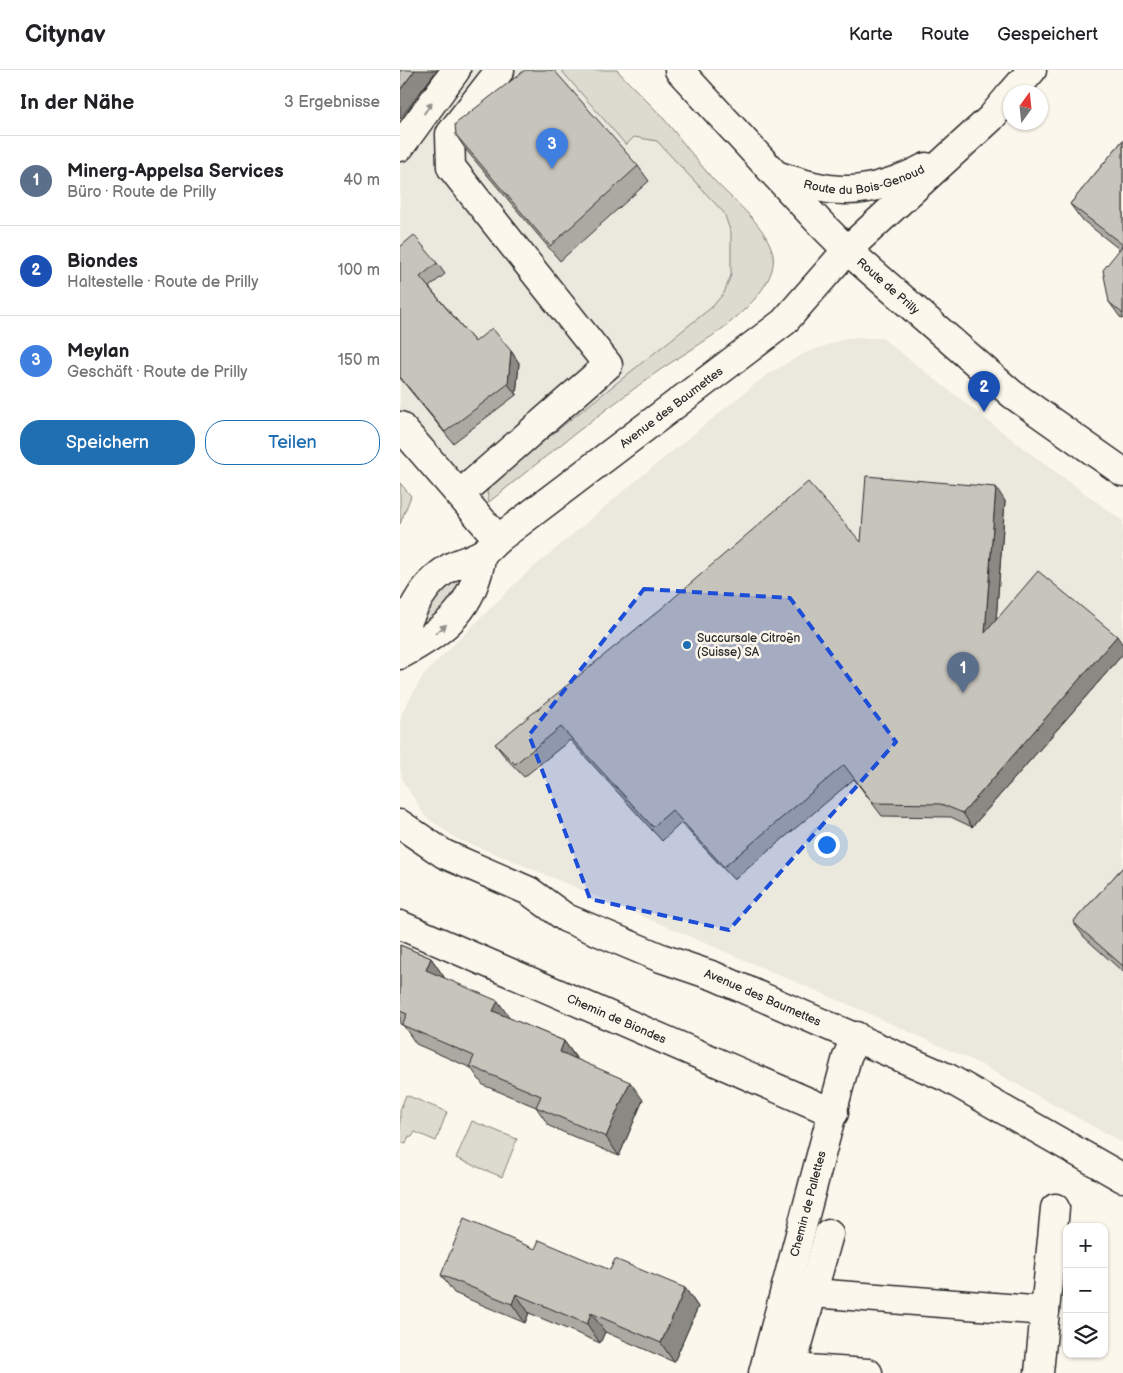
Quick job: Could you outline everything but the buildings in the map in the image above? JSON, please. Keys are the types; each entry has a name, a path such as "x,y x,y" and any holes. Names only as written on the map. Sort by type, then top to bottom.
{"street":[{"path":"400,147 456,70"},
{"path":"460,494 608,365 451,167 450,134 500,70"},
{"name":"Route de Prilly","path":"680,70 847,250 1012,394 1123,472"},
{"name":"Route du Bois-Genoud","path":"1020,85 1032,70"},
{"name":"Route du Bois-Genoud","path":"847,250 991,118 1003,104"},
{"name":"Route du Bois-Genoud","path":"776,175 802,183 845,190 900,181 950,156"},
{"name":"Avenue des Baumettes","path":"400,644 417,601 432,582 448,568 490,546 784,322 847,250"},
{"path":"400,426 460,494 490,546 474,589 466,604 427,640 400,655"},
{"name":"Avenue des Baumettes","path":"400,824 444,854 529,891 566,918 661,958 714,976 856,1036 948,1078 1123,1178"},
{"name":"Chemin de Biondes","path":"400,925 834,1113"},
{"name":"Chemin de Pallettes","path":"763,1373 834,1113 847,1057 856,1036"},
{"path":"1039,1373 1055,1208"},
{"path":"829,1234 791,1370 868,1373"},
{"path":"813,1293 1045,1311"}],"highlighted area":[{"path":"644,589 790,598 896,742 729,930 590,899 529,735"}],"shaded area":[{"path":"400,70 599,70 721,204 737,232 738,261 719,308 488,503 437,456 400,414"},
{"path":"561,70 617,70 664,119 712,178 754,220 772,250 773,266 762,290 724,328 629,392 489,502 487,492 491,483 712,307 724,293 731,275 731,233 724,213 657,141 634,137 626,145"},
{"path":"846,338 882,338 1027,451 1123,521 1123,1143 980,1064 861,1010 509,859 457,839 425,816 403,781 400,768 400,722 402,712 424,674 521,578 633,483 765,376 803,354"},
{"path":"400,483 411,496 400,524"},
{"path":"466,574 457,597 428,623 420,626 426,597"},
{"path":"406,1095 447,1112 436,1141 415,1132 412,1137 409,1136 406,1144 400,1142 400,1110"},
{"path":"472,1121 517,1139 502,1177 456,1158"}],"place":[{"name":"Meylan","path":"552,169"},
{"name":"Biondes","path":"984,412"},
{"name":"Succursale Citroën (Suisse) SA","path":"687,645"},
{"name":"Minerg-Appelsa Services","path":"963,693"}]}
